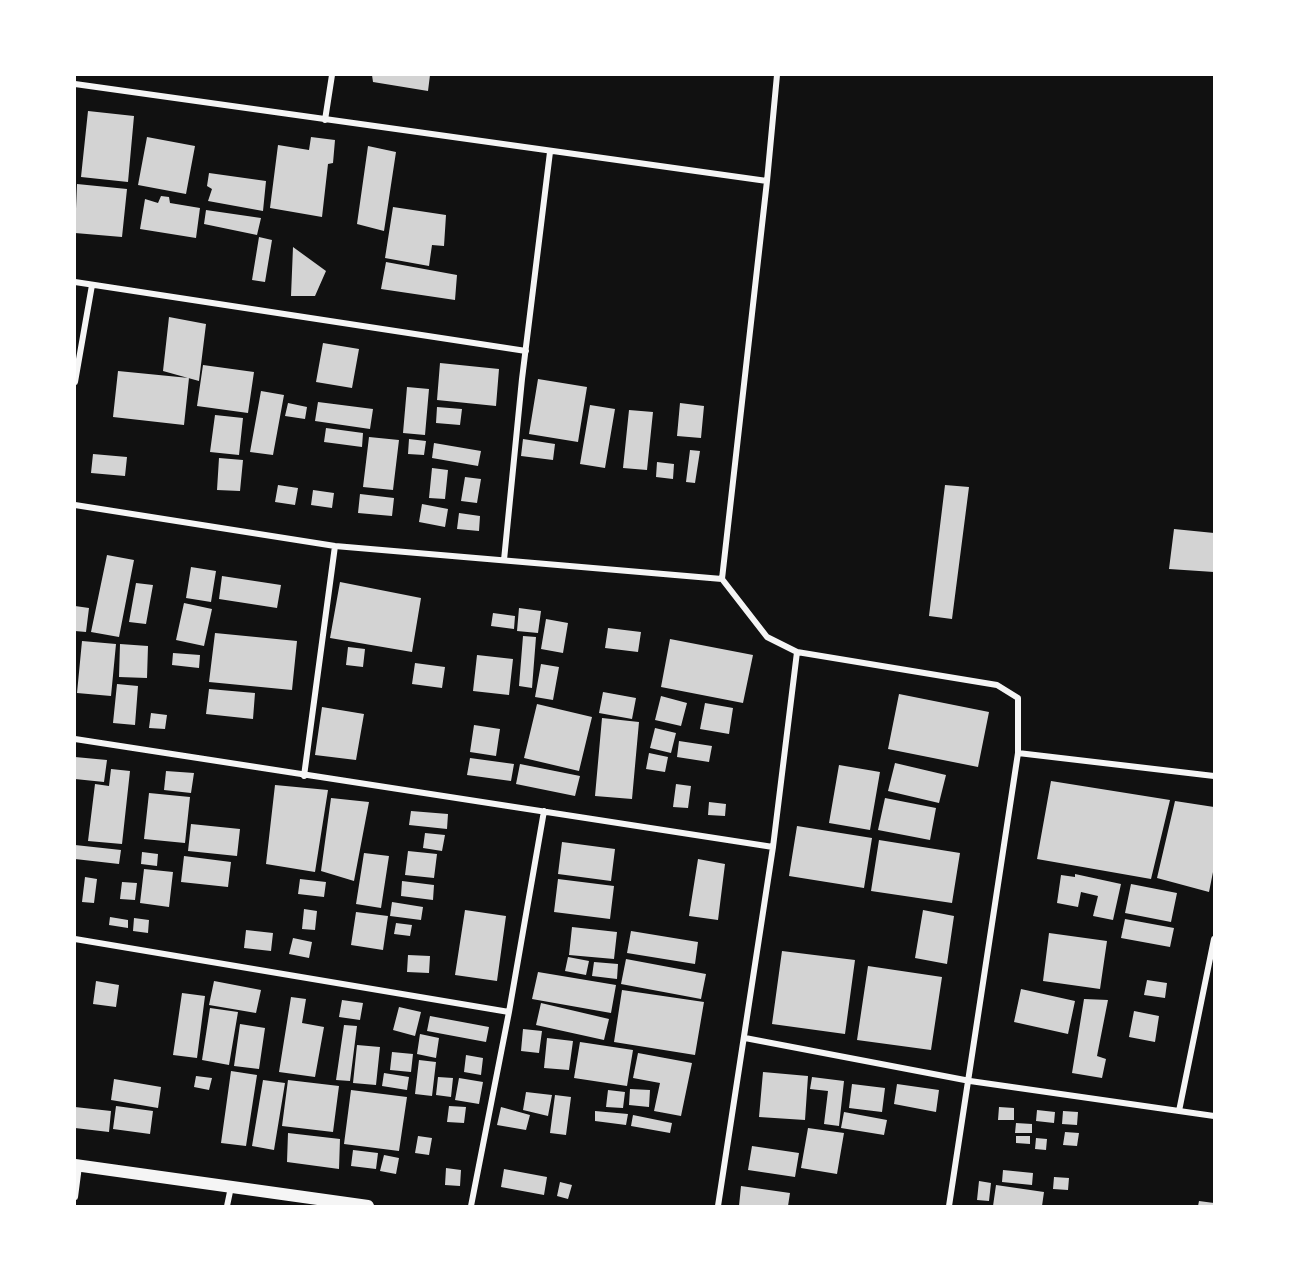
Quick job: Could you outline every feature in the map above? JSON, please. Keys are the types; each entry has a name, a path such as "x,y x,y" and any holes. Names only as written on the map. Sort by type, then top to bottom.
{"main road":[{"path":"77,1166 369,1206"}],"street":[{"path":"325,120 332,75"},
{"path":"777,75 768,182 722,579 767,637 797,652 997,685 1018,699 1018,753 950,1206"},
{"path":"75,84 768,182"},
{"path":"504,560 550,152"},
{"path":"75,282 526,351"},
{"path":"75,382 92,285"},
{"path":"75,505 335,546 722,579"},
{"path":"304,776 335,546"},
{"path":"718,1206 773,847 797,652"},
{"path":"75,739 773,847"},
{"path":"1018,753 1214,776"},
{"path":"471,1206 509,1012 544,811"},
{"path":"75,939 509,1012"},
{"path":"1179,1111 1214,939"},
{"path":"745,1038 970,1081 1214,1116"},
{"path":"75,1197 77,1166"},
{"path":"227,1206 231,1187"}],"building":[{"path":"372,75 430,75 428,91 373,82"},
{"path":"88,111 134,116 128,182 81,177"},
{"path":"147,137 195,146 186,194 138,185"},
{"path":"311,137 335,140 333,163 328,164 322,217 270,208 278,145 309,150"},
{"path":"368,146 396,152 384,231 357,224"},
{"path":"209,173 266,181 263,211 208,201 212,189 207,186"},
{"path":"77,184 127,189 122,237 75,233"},
{"path":"161,196 169,197 170,203 200,208 196,238 140,229 145,199 158,203"},
{"path":"393,207 446,215 444,246 432,245 429,266 385,258"},
{"path":"206,210 261,218 257,235 204,224"},
{"path":"259,237 272,240 265,282 252,280"},
{"path":"293,247 326,271 315,296 291,296"},
{"path":"386,262 457,275 455,300 381,289"},
{"path":"169,317 206,324 199,381 163,371"},
{"path":"323,343 359,349 352,388 316,382"},
{"path":"440,363 499,369 496,406 437,400"},
{"path":"203,365 254,372 248,413 197,406"},
{"path":"118,371 189,378 184,425 113,417"},
{"path":"538,379 587,387 578,442 529,434"},
{"path":"407,387 429,389 425,435 403,433"},
{"path":"261,391 284,395 273,455 250,452"},
{"path":"318,402 373,409 370,429 315,421"},
{"path":"288,403 307,407 305,419 285,416"},
{"path":"680,403 704,406 701,438 677,436"},
{"path":"590,405 615,409 605,468 580,464"},
{"path":"437,407 462,409 460,425 436,423"},
{"path":"629,410 653,412 647,470 623,468"},
{"path":"215,415 243,418 239,455 210,452"},
{"path":"326,428 363,433 362,447 324,442"},
{"path":"369,437 399,440 393,490 363,487"},
{"path":"409,439 426,441 424,455 408,454"},
{"path":"523,439 555,444 553,460 521,456"},
{"path":"434,443 481,451 478,466 432,458"},
{"path":"690,450 700,451 695,483 686,482"},
{"path":"93,454 127,457 125,476 91,473"},
{"path":"219,458 243,460 240,491 217,490"},
{"path":"657,462 674,464 673,479 656,477"},
{"path":"432,468 448,470 445,499 429,498"},
{"path":"465,477 481,479 477,503 461,501"},
{"path":"278,485 298,488 295,505 275,502"},
{"path":"945,485 969,487 952,619 929,616"},
{"path":"313,490 334,493 332,508 311,505"},
{"path":"360,494 394,498 392,516 358,513"},
{"path":"422,504 448,509 445,527 419,522"},
{"path":"459,513 480,516 479,531 457,529"},
{"path":"1174,529 1214,533 1214,572 1169,569"},
{"path":"107,555 134,560 119,637 91,632"},
{"path":"191,567 216,571 211,602 186,598"},
{"path":"222,576 281,585 277,608 219,599"},
{"path":"340,582 421,598 412,652 330,638"},
{"path":"136,583 153,585 146,624 129,622"},
{"path":"184,603 212,609 204,646 176,640"},
{"path":"75,606 89,608 86,632 75,631"},
{"path":"519,608 541,611 538,633 517,631"},
{"path":"493,613 515,616 514,629 491,626"},
{"path":"546,619 568,623 563,653 541,649"},
{"path":"608,628 641,632 638,652 605,648"},
{"path":"215,633 297,641 292,690 209,682"},
{"path":"523,636 536,637 532,688 519,686"},
{"path":"670,639 753,655 743,703 661,687"},
{"path":"82,641 116,644 111,696 77,693"},
{"path":"120,644 148,646 147,678 119,677"},
{"path":"348,647 365,649 363,667 346,665"},
{"path":"173,653 200,655 199,668 172,665"},
{"path":"477,655 513,659 509,695 473,691"},
{"path":"415,663 445,667 442,688 412,684"},
{"path":"541,664 559,667 553,700 535,697"},
{"path":"117,684 138,686 135,725 113,723"},
{"path":"209,689 255,693 253,719 206,714"},
{"path":"603,692 636,698 632,719 599,713"},
{"path":"899,694 989,712 978,767 888,749"},
{"path":"661,696 687,703 681,726 655,720"},
{"path":"705,703 733,708 729,734 700,729"},
{"path":"537,704 592,717 579,771 524,758"},
{"path":"322,707 364,714 356,760 315,755"},
{"path":"151,713 167,715 165,729 149,728"},
{"path":"602,718 639,722 632,799 595,796"},
{"path":"474,725 500,729 496,756 470,752"},
{"path":"655,728 676,733 671,753 650,748"},
{"path":"679,741 712,746 709,762 677,757"},
{"path":"649,753 668,757 665,772 646,769"},
{"path":"75,757 107,760 104,782 75,779"},
{"path":"470,758 514,764 511,781 467,775"},
{"path":"895,763 946,775 939,803 888,791"},
{"path":"520,764 580,776 575,796 516,784"},
{"path":"839,765 880,772 870,830 829,823"},
{"path":"111,769 130,771 122,844 88,841 95,784 109,786"},
{"path":"166,771 194,773 191,793 164,790"},
{"path":"1051,781 1170,800 1151,879 1037,859"},
{"path":"676,784 691,786 688,808 673,807"},
{"path":"275,785 328,790 315,872 266,864"},
{"path":"149,793 190,797 185,843 144,839"},
{"path":"331,798 369,802 354,881 321,871"},
{"path":"885,798 936,808 930,840 878,830"},
{"path":"1175,801 1214,807 1214,867 1209,892 1157,878"},
{"path":"709,802 726,804 725,816 708,815"},
{"path":"411,811 448,814 447,829 409,825"},
{"path":"191,824 240,829 237,856 188,851"},
{"path":"797,826 872,838 864,888 789,876"},
{"path":"425,833 445,835 442,851 423,848"},
{"path":"879,840 960,853 952,903 871,891"},
{"path":"562,842 615,849 611,881 558,874"},
{"path":"75,845 121,850 119,864 75,859"},
{"path":"408,851 437,854 434,878 405,875"},
{"path":"142,852 158,854 157,866 141,864"},
{"path":"364,853 389,856 381,908 356,904"},
{"path":"184,856 231,862 228,887 181,882"},
{"path":"698,859 725,864 718,920 689,916"},
{"path":"144,869 173,872 169,907 140,903"},
{"path":"1075,874 1121,884 1113,920 1093,916 1098,896 1081,892 1078,907 1057,903 1061,875 1075,877"},
{"path":"85,877 97,879 94,903 82,902"},
{"path":"300,879 326,882 324,897 298,894"},
{"path":"558,879 614,886 610,919 554,912"},
{"path":"402,881 434,885 433,900 401,896"},
{"path":"122,882 137,883 135,900 120,899"},
{"path":"1131,884 1177,893 1171,922 1125,913"},
{"path":"392,902 423,907 421,920 390,916"},
{"path":"304,909 317,911 315,930 302,929"},
{"path":"465,910 506,916 497,981 455,975"},
{"path":"923,910 954,916 947,964 915,958"},
{"path":"356,912 388,916 383,950 351,945"},
{"path":"110,917 128,920 128,928 109,925"},
{"path":"134,918 149,920 148,933 133,931"},
{"path":"1125,919 1174,928 1170,947 1121,938"},
{"path":"396,923 412,925 410,936 394,934"},
{"path":"572,927 617,932 614,959 569,955"},
{"path":"246,930 273,933 271,951 244,948"},
{"path":"631,931 698,942 695,964 627,953"},
{"path":"1049,933 1107,941 1100,989 1043,981"},
{"path":"293,938 312,942 309,958 289,954"},
{"path":"782,951 855,960 845,1034 772,1024"},
{"path":"408,955 430,956 429,973 407,972"},
{"path":"568,957 589,961 586,975 565,971"},
{"path":"626,959 706,974 701,999 621,984"},
{"path":"594,962 618,964 617,979 592,976"},
{"path":"868,966 942,977 931,1050 857,1040"},
{"path":"538,972 616,985 611,1013 532,999"},
{"path":"1147,980 1167,983 1165,998 1144,995"},
{"path":"96,981 119,985 116,1007 93,1004"},
{"path":"214,981 261,990 256,1013 209,1005"},
{"path":"1021,989 1075,1001 1068,1034 1014,1022"},
{"path":"622,990 704,1002 695,1055 614,1042"},
{"path":"182,993 205,996 197,1058 173,1055"},
{"path":"291,997 306,999 302,1023 324,1027 315,1077 279,1072"},
{"path":"1084,999 1108,1000 1097,1056 1106,1059 1102,1078 1072,1073"},
{"path":"342,1000 363,1003 360,1020 339,1017"},
{"path":"541,1003 609,1019 604,1040 536,1025"},
{"path":"399,1007 421,1012 415,1036 393,1030"},
{"path":"210,1008 238,1012 229,1065 202,1060"},
{"path":"1134,1011 1159,1016 1155,1042 1129,1037"},
{"path":"430,1016 489,1027 486,1042 427,1031"},
{"path":"240,1024 265,1028 259,1069 234,1066"},
{"path":"344,1025 357,1026 350,1081 336,1080"},
{"path":"523,1029 542,1031 539,1053 521,1051"},
{"path":"420,1034 439,1038 436,1058 417,1054"},
{"path":"547,1038 573,1041 569,1070 544,1068"},
{"path":"580,1042 633,1050 627,1086 574,1078"},
{"path":"357,1045 380,1047 376,1085 353,1083"},
{"path":"392,1052 413,1054 411,1072 390,1070"},
{"path":"638,1053 692,1063 681,1116 654,1111 660,1083 633,1078"},
{"path":"466,1055 483,1058 481,1075 464,1072"},
{"path":"419,1060 436,1062 432,1096 415,1094"},
{"path":"231,1071 257,1075 246,1146 221,1143"},
{"path":"763,1072 808,1076 805,1120 759,1117"},
{"path":"384,1073 409,1077 407,1090 382,1086"},
{"path":"196,1076 212,1078 209,1090 194,1087"},
{"path":"438,1077 453,1078 451,1097 436,1095"},
{"path":"812,1077 844,1081 839,1126 824,1124 828,1091 810,1089"},
{"path":"459,1078 483,1082 479,1104 455,1100"},
{"path":"114,1079 161,1087 158,1108 111,1100"},
{"path":"263,1080 285,1083 274,1150 252,1146"},
{"path":"288,1080 339,1086 333,1132 282,1126"},
{"path":"852,1084 885,1088 882,1112 849,1108"},
{"path":"897,1084 939,1090 936,1112 894,1104"},
{"path":"630,1089 650,1090 649,1107 629,1105"},
{"path":"351,1090 407,1097 399,1151 344,1144"},
{"path":"608,1090 625,1092 623,1108 606,1107"},
{"path":"526,1092 552,1095 548,1116 523,1110"},
{"path":"555,1095 571,1097 566,1135 550,1133"},
{"path":"116,1106 153,1111 150,1134 113,1129"},
{"path":"449,1106 466,1107 464,1123 447,1122"},
{"path":"75,1107 111,1111 109,1132 75,1128"},
{"path":"501,1107 530,1115 526,1130 497,1125"},
{"path":"999,1107 1014,1108 1014,1120 998,1120"},
{"path":"1037,1110 1055,1112 1054,1123 1036,1121"},
{"path":"595,1111 628,1114 626,1125 595,1121"},
{"path":"1063,1111 1078,1112 1077,1125 1062,1124"},
{"path":"844,1112 887,1120 884,1135 841,1128"},
{"path":"633,1115 672,1123 670,1133 631,1126"},
{"path":"1016,1123 1032,1124 1032,1133 1015,1133"},
{"path":"808,1128 844,1133 837,1174 801,1168"},
{"path":"1065,1132 1079,1133 1077,1146 1063,1145"},
{"path":"288,1133 340,1139 339,1169 287,1162"},
{"path":"418,1136 432,1138 429,1155 415,1153"},
{"path":"1016,1136 1030,1136 1030,1144 1016,1143"},
{"path":"1036,1138 1047,1139 1046,1150 1035,1149"},
{"path":"752,1146 799,1153 795,1177 748,1170"},
{"path":"353,1150 378,1153 376,1169 351,1166"},
{"path":"384,1155 399,1158 396,1174 380,1171"},
{"path":"446,1168 461,1170 460,1186 445,1185"},
{"path":"504,1169 547,1177 544,1195 501,1187"},
{"path":"1003,1170 1033,1173 1032,1185 1002,1182"},
{"path":"1054,1177 1069,1178 1068,1190 1053,1189"},
{"path":"979,1181 991,1183 989,1201 977,1200"},
{"path":"560,1182 572,1185 568,1199 557,1196"},
{"path":"996,1185 1044,1192 1042,1206 993,1206"},
{"path":"741,1186 790,1193 788,1206 739,1206"},
{"path":"1199,1201 1214,1203 1214,1206 1198,1206"}]}
